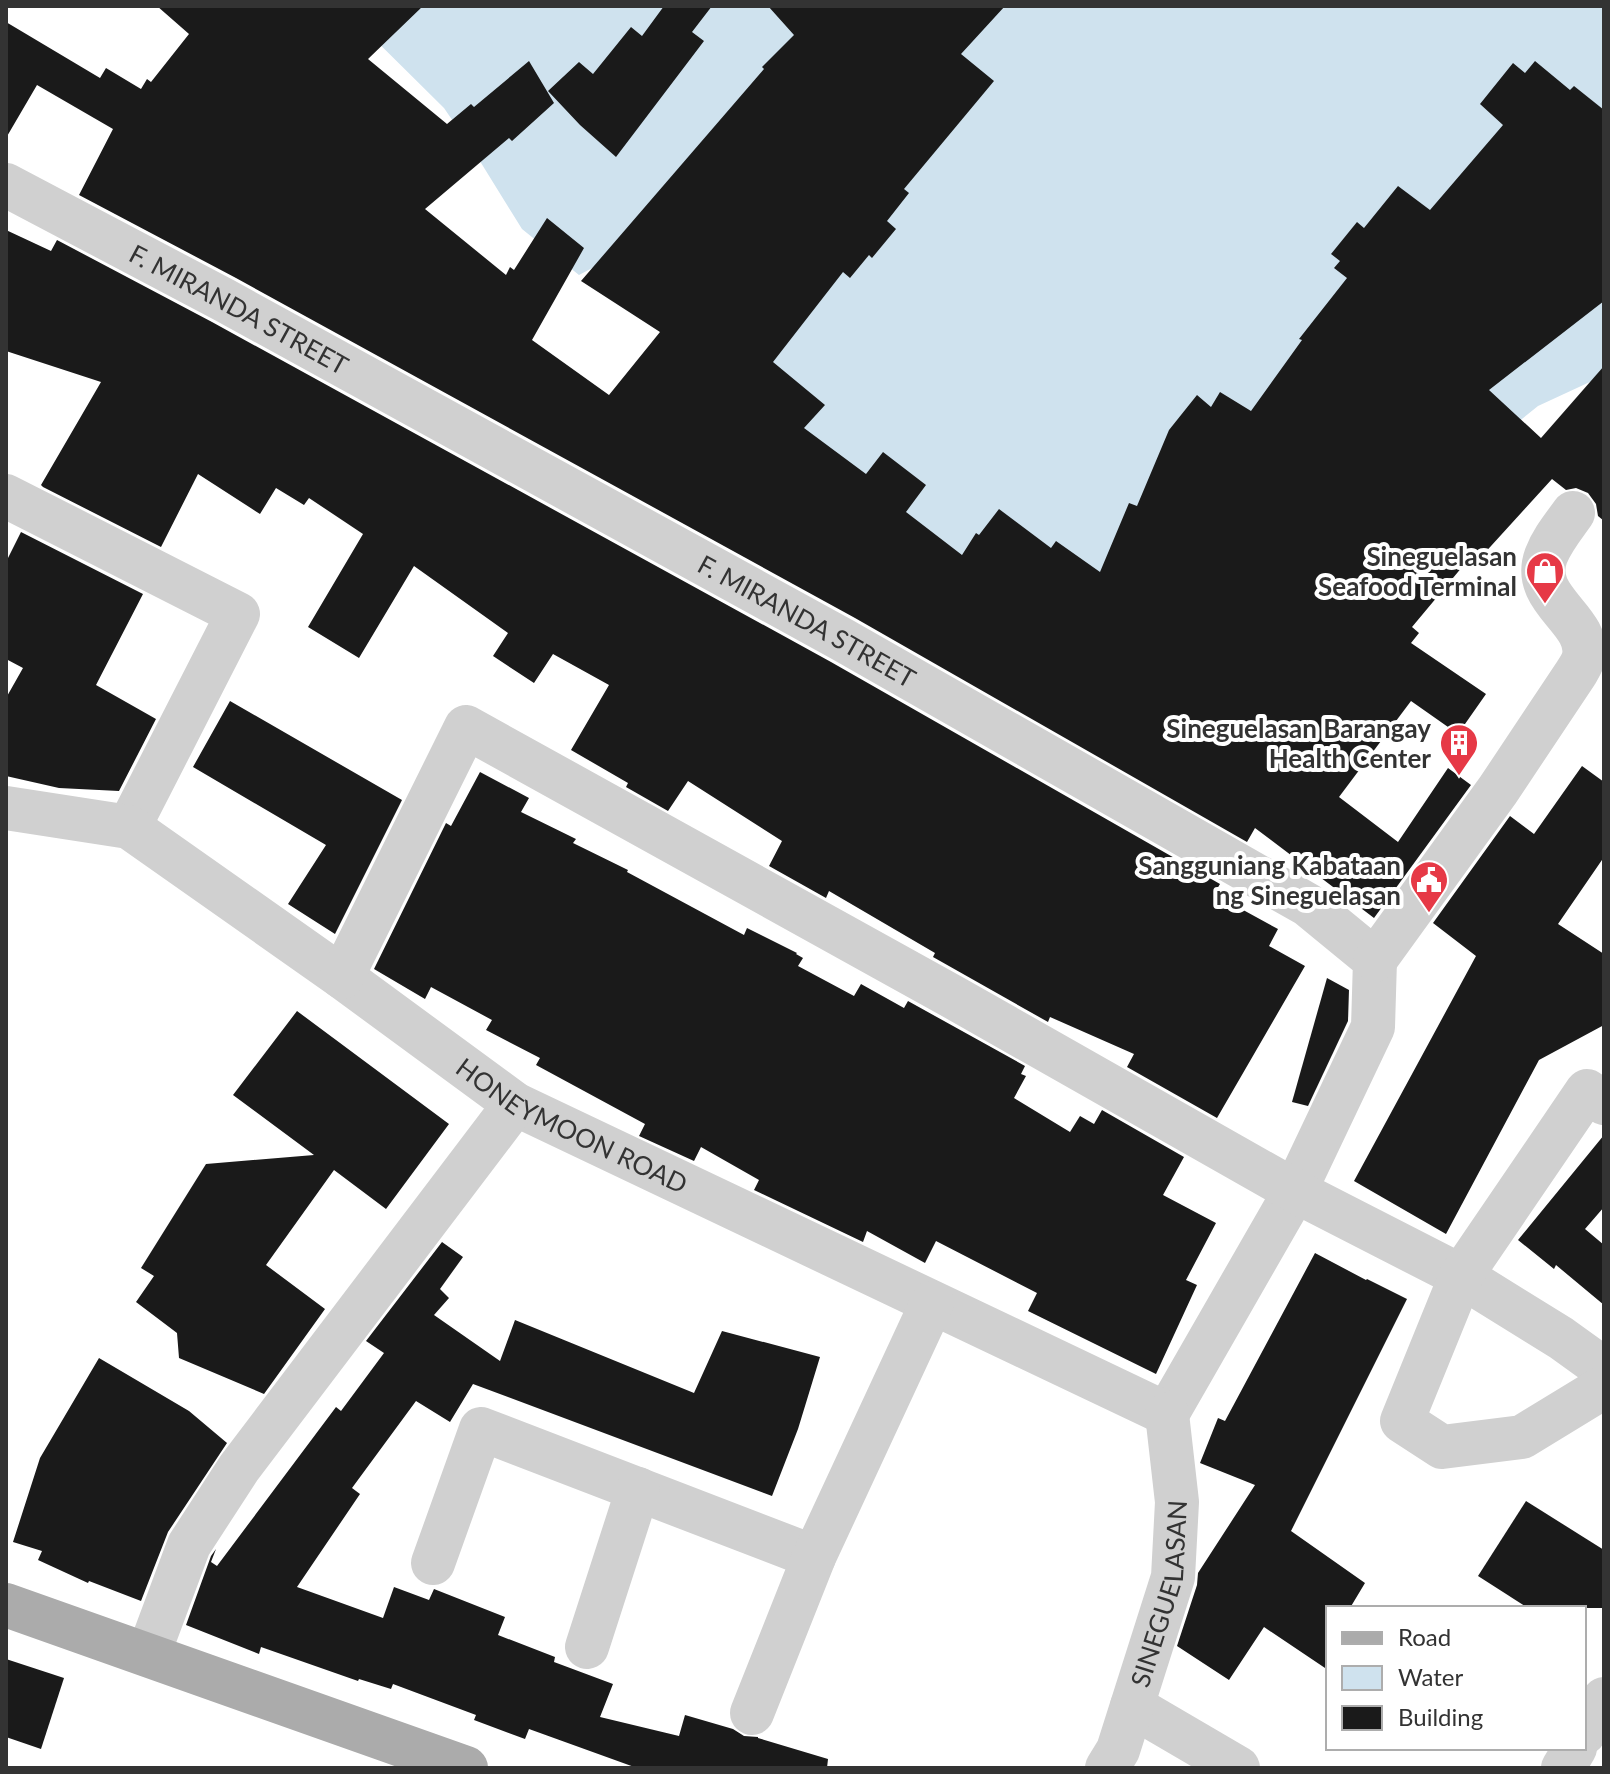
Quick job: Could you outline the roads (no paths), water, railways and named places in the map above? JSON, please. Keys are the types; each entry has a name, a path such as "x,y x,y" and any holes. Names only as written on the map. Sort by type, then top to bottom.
{"main road":[{"path":"6,1605 466,1768"}],"street":[{"name":"F. MIRANDA STREET","path":"6,185 224,300 884,664 1308,905 1375,960"},
{"path":"6,496 238,614 129,827"},
{"path":"1167,1414 1295,1191 1373,1027 1375,960 1498,790 1584,658 1583,640 1547,589 1544,576 1545,559 1573,513"},
{"path":"342,977 466,727 1295,1191 1461,1276 1561,1338 1604,1369"},
{"name":"HONEYMOON ROAD","path":"6,808 129,827 515,1104 1167,1414"},
{"path":"1604,1103 1587,1091 1461,1276 1402,1421 1442,1447 1522,1437 1604,1387"},
{"path":"148,1655 189,1545 239,1468 515,1104"},
{"path":"752,1713 814,1557 932,1303"},
{"name":"SINEGUELASAN","path":"1107,1768 1118,1750 1173,1577 1177,1502 1167,1414"},
{"path":"433,1563 481,1429 814,1557"},
{"path":"587,1647 638,1489"},
{"path":"1586,1730 1604,1699"},
{"path":"1132,1706 1238,1768"},
{"path":"1563,1768 1574,1750"}],"water":[{"path":"341,6 1604,6 1604,378 1538,406 1487,447 1248,573 956,587 628,249 579,275 522,229 444,108"}],"place":[{"name":"Sineguelasan Seafood Terminal","path":"1545,605"},
{"name":"Sineguelasan Barangay Health Center","path":"1459,777"},
{"name":"Sangguniang Kabataan ng Sineguelasan","path":"1429,914"}]}
